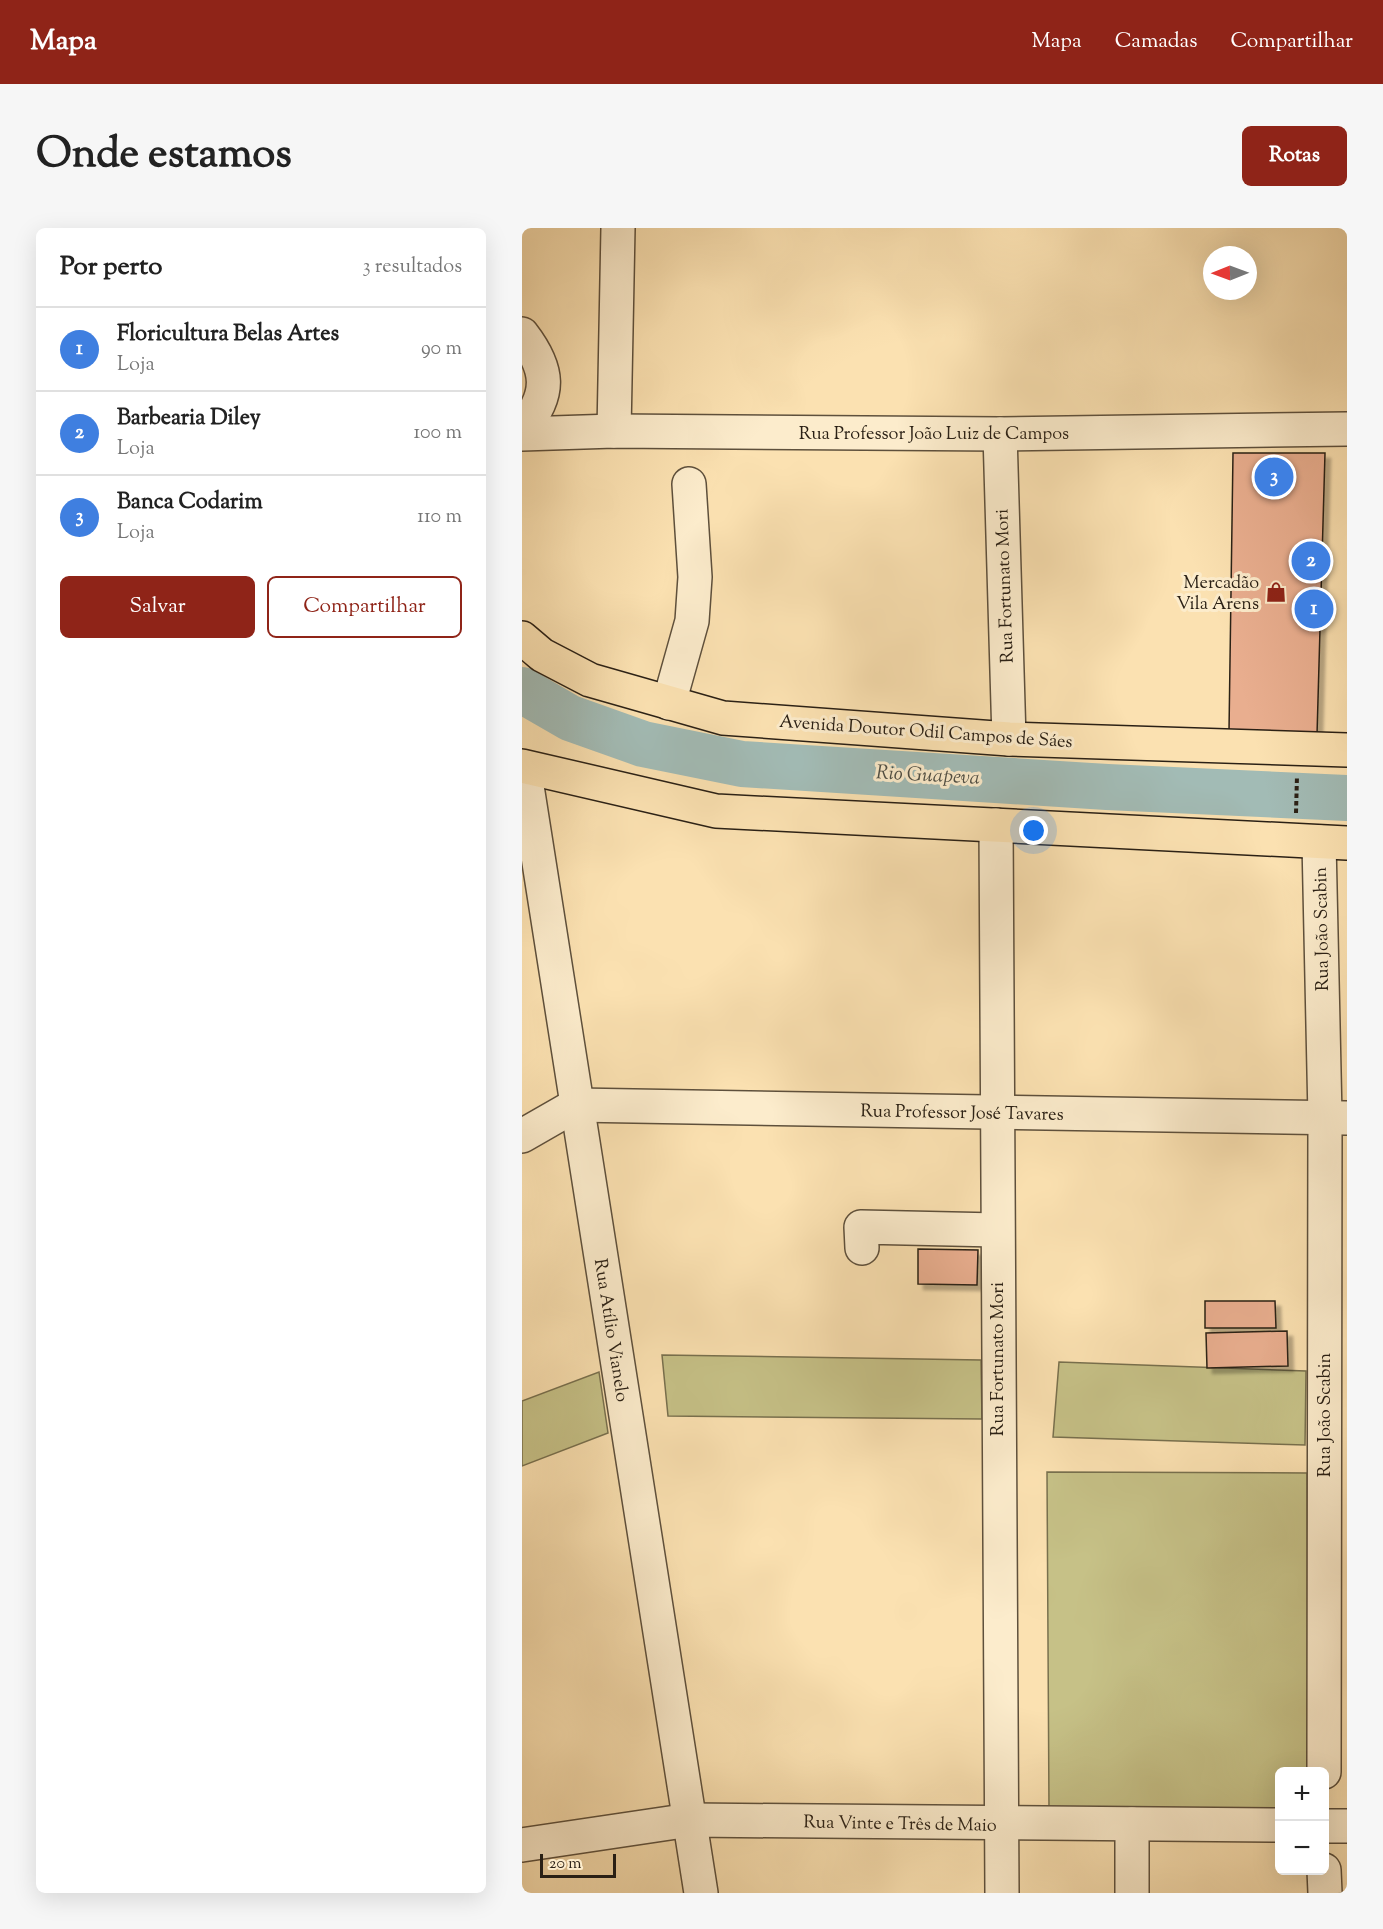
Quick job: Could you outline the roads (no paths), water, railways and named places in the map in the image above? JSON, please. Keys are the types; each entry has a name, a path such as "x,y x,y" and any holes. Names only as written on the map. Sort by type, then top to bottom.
{"main road":[{"name":"Avenida Doutor Odil Campos de Sáes","path":"522,638 542,655 590,680 723,718 1009,739 1347,750"},
{"path":"523,766 716,811 1333,842"}],"street":[{"path":"614,431 618,228"},
{"path":"522,334 535,351 542,372 543,392 538,411 522,431"},
{"name":"Rua Professor João Luiz de Campos","path":"522,431 1000,434 1347,429"},
{"name":"Rua Fortunato Mori","path":"1000,434 1009,739"},
{"path":"669,703 692,621 695,577 689,484"},
{"name":"Rua Atílio Vianelo","path":"523,766 701,1893"},
{"name":"Rua Fortunato Mori","path":"996,825 998,1113 996,1230 1002,1893"},
{"name":"Rua João Scabin","path":"1324,1767 1335,1457 1336,1117 1333,842"},
{"path":"522,1136 576,1106"},
{"name":"Rua Professor José Tavares","path":"576,1106 1336,1117"},
{"path":"862,1248 861,1227 996,1230"},
{"name":"Rua Vinte e Três de Maio","path":"522,1845 690,1820 1275,1826"},
{"path":"1132,1824 1132,1893"},
{"path":"1329,1826 1347,1826"},
{"path":"1324,1875 1325,1893"}],"waterway":[{"name":"Rio Guapeva","path":"522,690 570,718 643,744 742,764 1107,787 1347,798"}],"place":[{"name":"Banca Codarim","path":"1274,477"},
{"name":"Barbearia Diley","path":"1311,561"},
{"name":"Mercadão Vila Arens","path":"1276,592"},
{"name":"Floricultura Belas Artes","path":"1314,609"}]}
